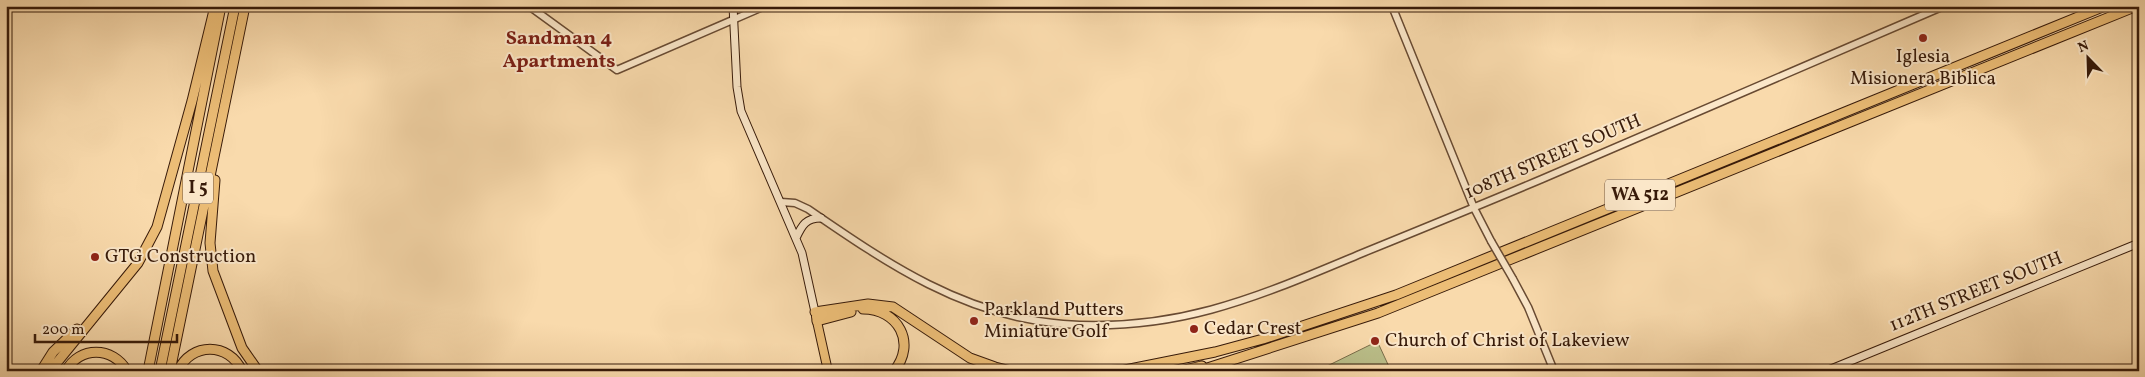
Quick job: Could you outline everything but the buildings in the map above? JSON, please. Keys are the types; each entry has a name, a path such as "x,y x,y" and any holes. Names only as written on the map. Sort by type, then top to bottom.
{"highway":[{"path":"50,371 58,358 110,299 138,263 157,227 192,101 215,6"},
{"name":"I 5","path":"148,371 221,6"},
{"name":"I 5","path":"160,371 235,6"},
{"path":"170,371 245,6"},
{"name":"WA 512","path":"1124,370 1215,352 1263,340 1396,296 2105,6"},
{"name":"WA 512","path":"1180,371 1239,358 1378,313 2138,6"},
{"path":"220,125 210,236 211,264 218,290 242,348 258,371"},
{"path":"42,371 52,352 110,299"},
{"path":"816,317 868,304 893,307 970,358 1012,371"},
{"path":"816,317 863,309 878,311 892,318 902,333 905,343 901,359 894,371"},
{"path":"178,371 190,355 211,348 230,355 242,371"},
{"path":"66,371 79,356 96,352 112,356 122,363 127,371"},
{"path":"1198,371 1239,358"},
{"path":"1097,371 1124,370"}],"main road":[{"path":"733,6 737,87 741,111 796,238 804,262 828,371"},
{"path":"796,238 801,226 807,220 821,218"},
{"name":"112TH STREET SOUTH","path":"1826,371 2139,243"}],"street":[{"path":"529,6 617,70 765,6"},
{"path":"1392,6 1474,208 1528,307 1554,371"},
{"name":"108TH STREET SOUTH","path":"781,202 802,205 888,263 923,283 950,296 1002,312 1037,320 1083,325 1170,320 1214,311 1256,296 1474,208 1944,6"}],"green space":[{"path":"1374,343 1379,345 1391,371 1321,371 1321,369"}],"place":[{"name":"Iglesia Misionera Biblica","path":"1923,38"},
{"name":"GTG Construction","path":"95,257"},
{"name":"Parkland Putters Miniature Golf","path":"974,321"},
{"name":"Cedar Crest","path":"1194,329"},
{"name":"Church of Christ of Lakeview","path":"1375,341"}],"district":[{"name":"Sandman 4 Apartments","path":"559,50"}]}
